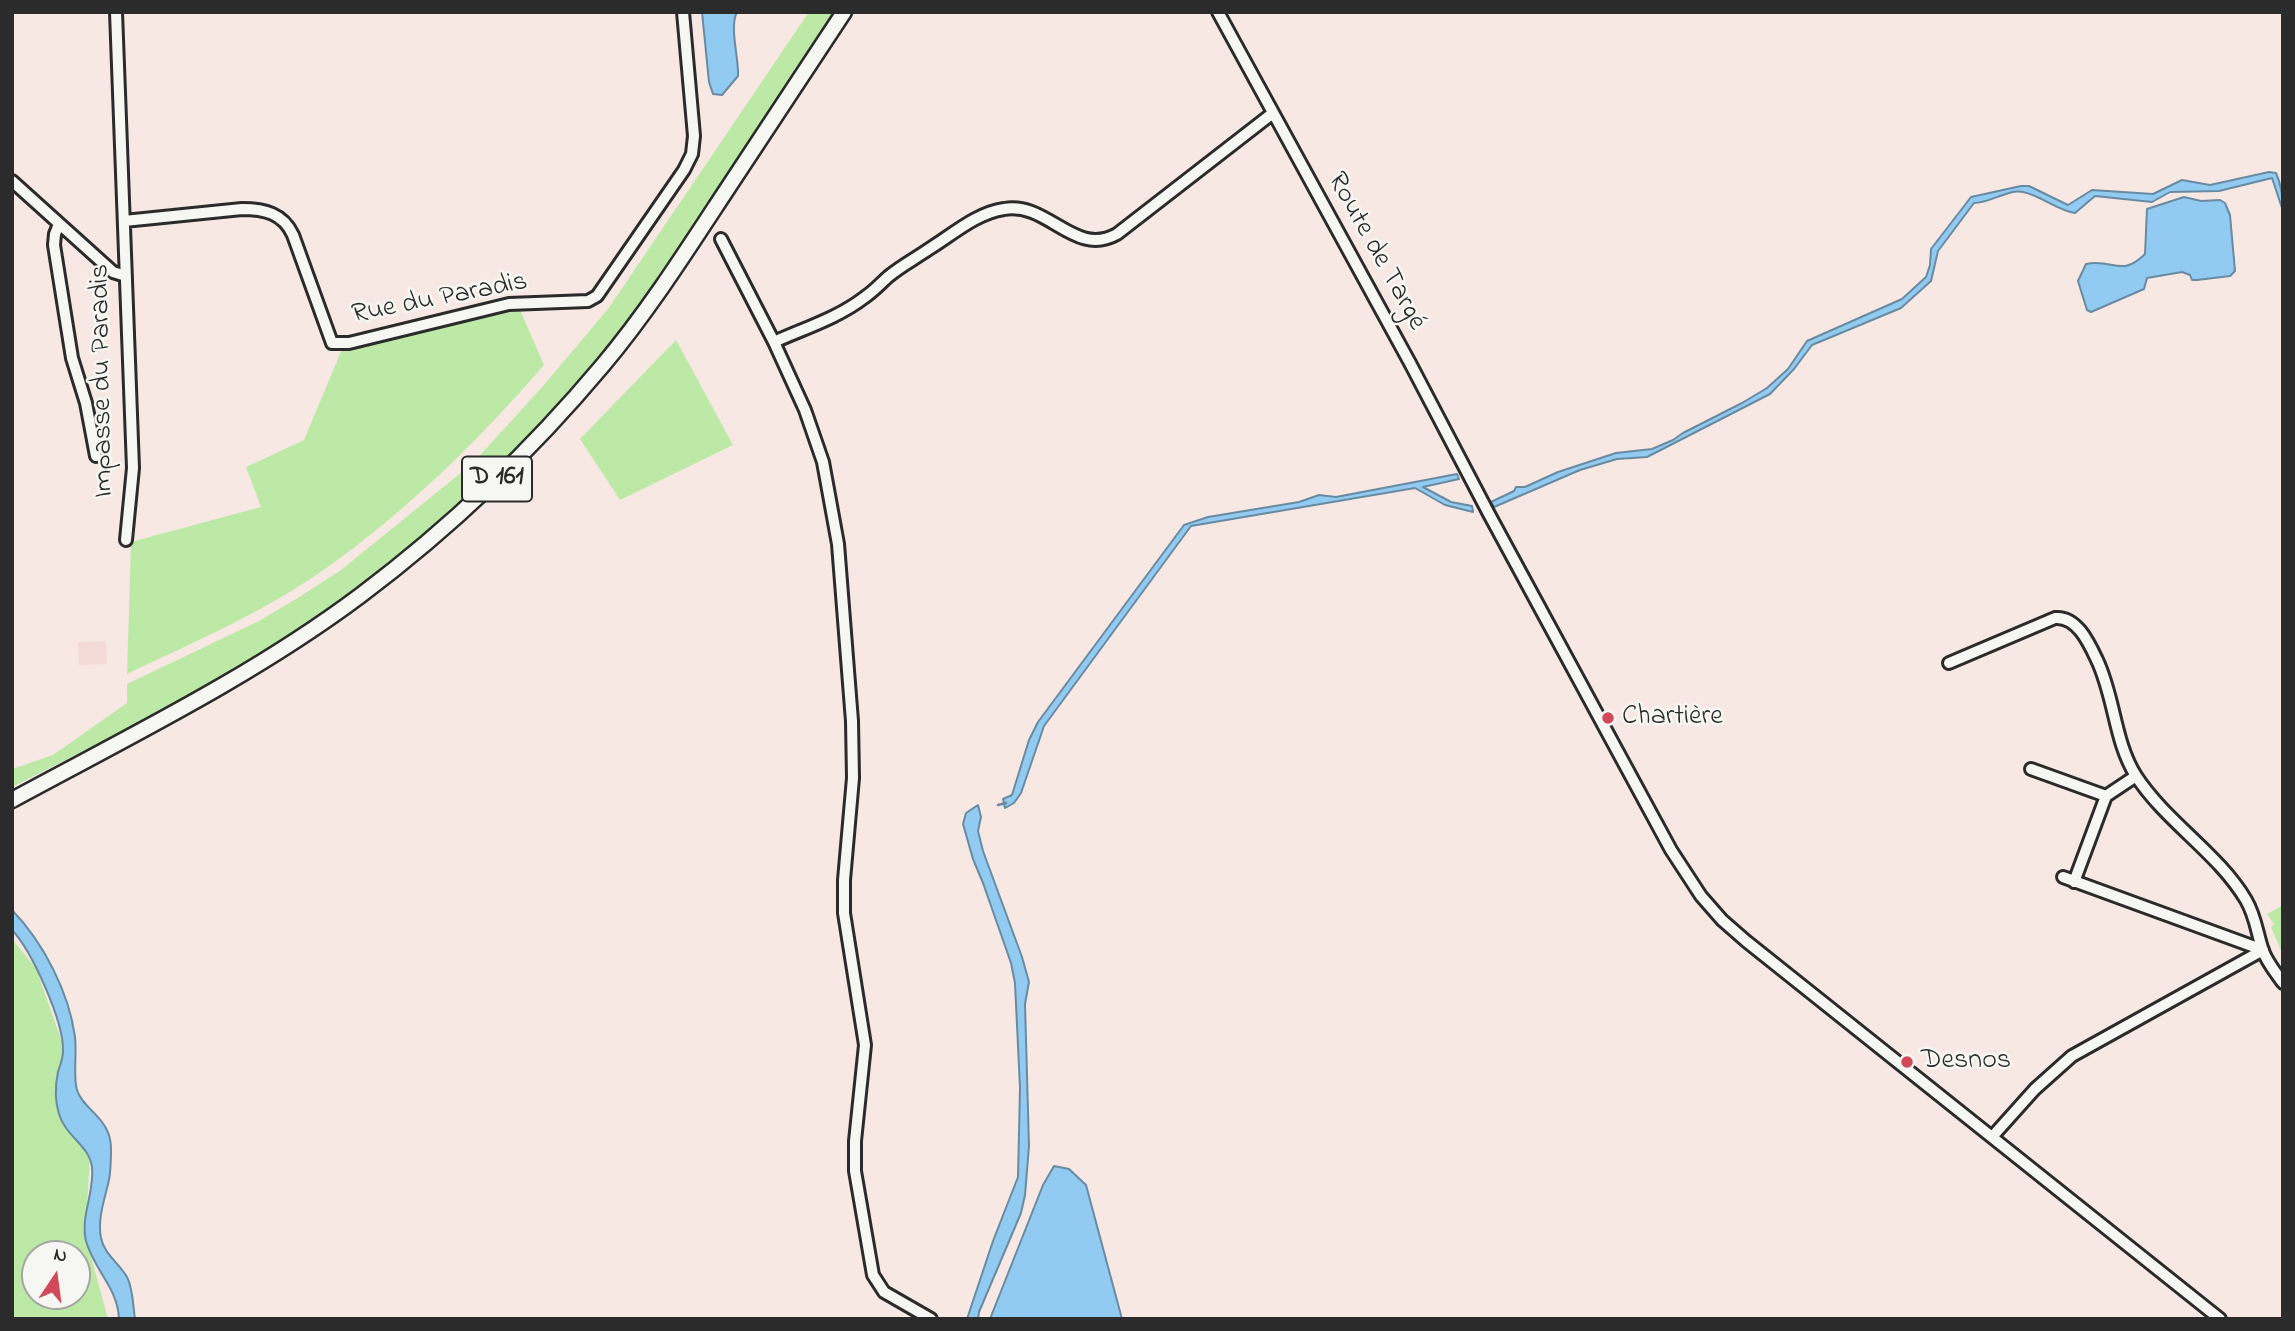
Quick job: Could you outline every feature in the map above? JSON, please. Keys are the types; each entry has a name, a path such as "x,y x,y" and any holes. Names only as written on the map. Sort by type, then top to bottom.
{"main road":[{"name":"D 161","path":"12,800 231,681 292,643 370,588 431,539 492,484 604,364 650,303 845,12"}],"street":[{"path":"116,12 124,221"},
{"name":"Rue du Paradis","path":"124,221 242,209 275,214 284,220 293,235 332,343 349,343 509,304 588,301 597,296 684,170 692,154 693,124 683,12"},
{"name":"Route de Targé","path":"1218,12 1671,850 1700,896 1746,941 2220,1319"},
{"path":"774,342 841,313 866,297 891,274 985,214 1006,208 1031,211 1080,237 1094,242 1105,240 1273,113"},
{"path":"12,181 113,272 126,276"},
{"name":"Impasse du Paradis","path":"124,221 134,468 126,540"},
{"path":"59,224 54,245 72,358 86,403 96,456"},
{"path":"721,239 774,342 805,410 823,462 838,544 852,721 853,767 844,913 864,1045 855,1141 855,1171 873,1275 884,1292 931,1319"},
{"path":"1949,663 2046,621 2060,618 2069,620 2087,641 2101,668 2120,741 2136,776 2161,808 2234,882 2253,913 2263,950 2283,983"},
{"path":"2031,769 2106,796"},
{"path":"2074,881 2106,796 2136,776"},
{"path":"2063,877 2263,950"},
{"path":"1993,1137 2035,1089 2072,1056 2263,950"}],"shaded area":[{"path":"106,641 107,664 79,665 78,642"}],"green space":[{"path":"809,12 835,12 635,310 581,378 507,458 386,566 298,630 134,726 12,787 12,769 53,755 127,703 127,684 259,621 296,599 341,570 473,463 608,309"},
{"path":"520,310 544,365 494,421 413,499 356,546 302,585 228,626 127,674 131,542 261,507 246,467 304,440 342,349"},
{"path":"676,340 733,445 620,500 580,439"},
{"path":"2283,905 2283,955 2271,927 2274,924 2267,914"},
{"path":"12,939 36,968 63,1045 60,1117 90,1158 87,1240 21,1240 21,1310 91,1310 91,1256 108,1319 12,1319"}],"water":[{"path":"702,12 737,12 734,34 738,76 722,95 713,94 709,82"},
{"path":"2269,172 2276,173 2278,178 2283,211 2272,178 2219,191 2170,192 2152,202 2095,196 2075,213 2023,192 2011,192 1974,203 1938,251 1931,281 1901,308 1812,345 1770,394 1647,457 1617,459 1580,470 1494,507 1491,502 1514,491 1516,487 1525,487 1558,472 1616,453 1652,449 1767,388 1788,369 1807,341 1902,299 1926,277 1931,249 1971,197 2029,186 2068,205 2092,190 2153,194 2182,180 2210,185"},
{"path":"2184,197 2201,201 2220,200 2225,203 2230,215 2235,271 2230,276 2197,280 2192,280 2190,275 2182,272 2147,278 2144,289 2091,312 2087,310 2078,281 2086,264 2123,266 2137,261 2145,254 2147,209"},
{"path":"1457,474 1459,479 1423,487 1451,502 1472,506 1473,512 1445,505 1415,488 1191,526 1044,726 1021,793 1014,803 1005,808 1003,799 1012,795 1029,740 1038,722 1184,525 1208,517 1299,502 1319,495 1336,497"},
{"path":"978,805 981,817 978,831 983,851 1029,982 1025,1004 1029,1146 1021,1213 978,1319 967,1319 1018,1177 1020,1088 1015,983 1011,963 963,824 966,813"},
{"path":"12,910 44,952 61,985 75,1037 77,1090 107,1129 110,1138 110,1172 100,1231 105,1249 129,1281 135,1319 119,1319 115,1298 91,1254 91,1240 86,1240 85,1222 92,1167 87,1153 67,1129 59,1114 56,1088 63,1054 62,1038 45,987 29,954 12,930"},
{"path":"1054,1166 1069,1169 1086,1185 1122,1319 990,1319 1043,1185"}],"waterway":[{"path":"998,805 1006,803"}],"place":[{"name":"Chartière","path":"1608,718"},
{"name":"Desnos","path":"1907,1062"}]}
